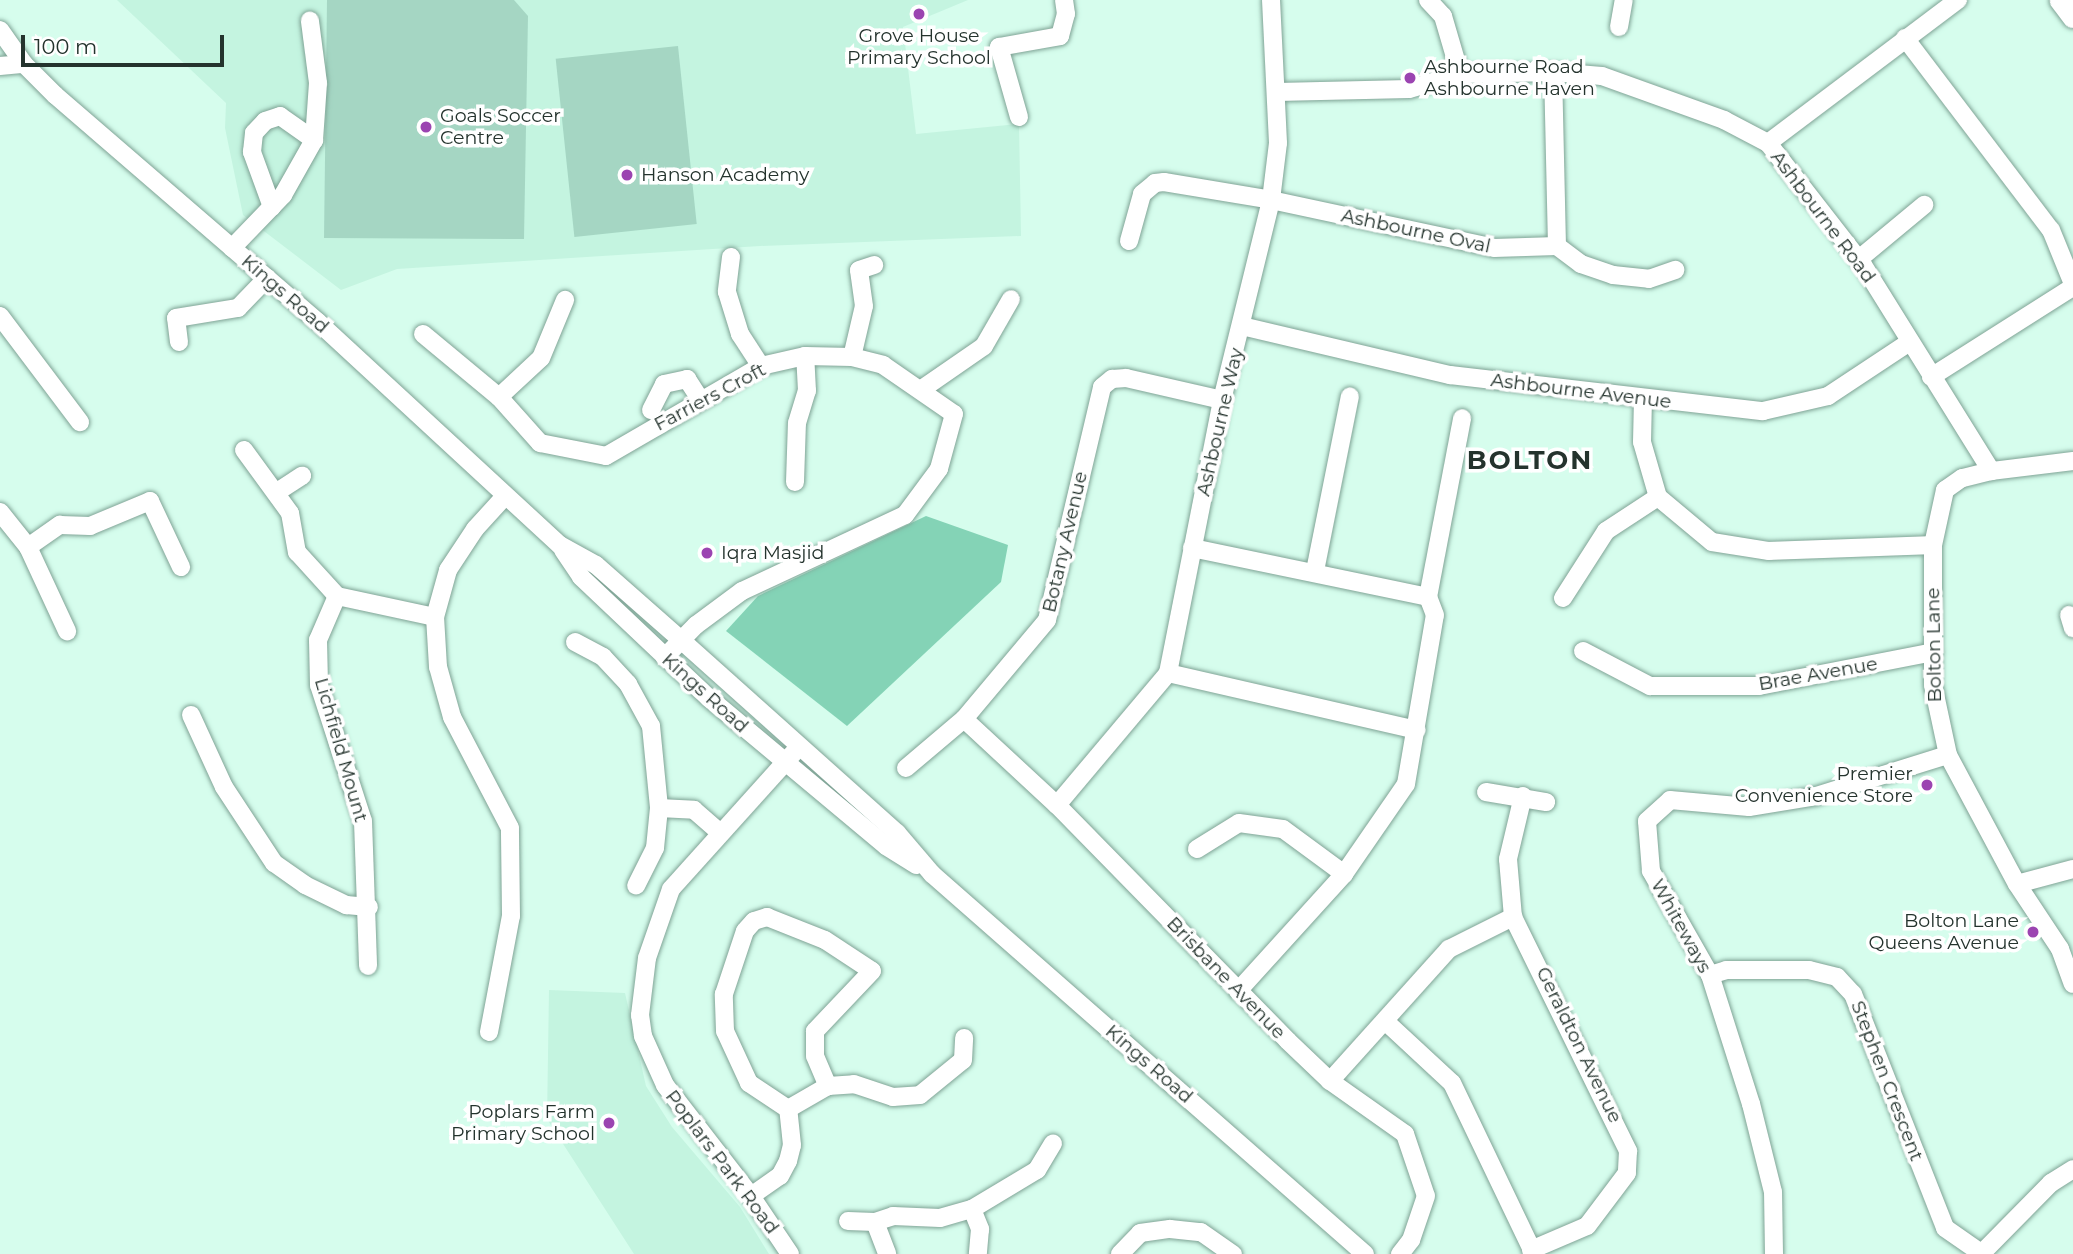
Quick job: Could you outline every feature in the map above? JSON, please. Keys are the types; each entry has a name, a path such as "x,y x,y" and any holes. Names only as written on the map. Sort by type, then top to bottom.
{"main road":[{"path":"2060,0 2073,16"}],"street":[{"path":"1019,117 999,47 1060,36 1066,14 1064,0"},
{"name":"Ashbourne Way","path":"1057,805 1168,673 1222,400 1242,326 1270,200 1278,143 1271,0"},
{"path":"1428,0 1443,16 1460,75"},
{"path":"1619,27 1624,0"},
{"path":"1768,143 1958,0"},
{"path":"232,248 272,207 307,160 314,140 318,83 310,21"},
{"name":"Kings Road","path":"0,30 24,64 267,278 505,496 560,545 596,565 680,639 798,748 897,833 932,874 1365,1254"},
{"path":"1905,38 2052,229 2073,286 1931,377"},
{"path":"0,66 24,64"},
{"path":"1553,72 1557,246 1581,264 1613,275 1649,279 1675,270"},
{"name":"Ashbourne Road","path":"1277,92 1409,89 1460,75 1553,72 1602,76 1724,120 1768,143 1859,259 1908,343 1991,471"},
{"path":"272,207 252,152 254,133 265,121 280,116 314,140"},
{"name":"Ashbourne Oval","path":"1129,241 1142,194 1155,183 1270,200 1494,248 1557,246"},
{"path":"1859,259 1924,205"},
{"path":"731,257 727,292 740,334 761,366"},
{"path":"852,357 864,306 859,270 874,265"},
{"path":"179,342 176,318 238,308 267,278"},
{"path":"499,397 541,358 565,300"},
{"path":"922,390 984,346 999,306"},
{"path":"0,316 80,422"},
{"name":"Ashbourne Avenue","path":"1242,326 1450,375 1763,411 1828,396 1908,343"},
{"name":"Farriers Croft","path":"423,334 499,397 540,443 606,456 761,366 806,356 852,357 883,365 954,414 939,469 905,515 742,590 680,639"},
{"path":"794,482 797,423 807,391 806,356"},
{"name":"Botany Avenue","path":"906,768 964,719 1047,620 1102,387 1112,379 1126,378 1222,400"},
{"path":"651,410 664,384 687,379 701,399"},
{"path":"1315,571 1350,396"},
{"path":"1643,398 1642,442 1657,497 1712,542 1769,551 1933,545"},
{"path":"1238,991 1344,874 1406,784 1435,615 1428,597 1462,418"},
{"path":"244,450 290,513 297,552 337,596 435,617"},
{"name":"Bolton Lane","path":"2073,460 1991,471 1962,478 1945,490 1933,545 1937,716 1948,755 2017,884 2060,948 2073,984"},
{"path":"277,492 302,475"},
{"path":"489,1032 511,916 510,828 452,718 438,667 435,617 448,570 475,529 505,496"},
{"path":"1563,598 1606,531 1657,497"},
{"path":"28,547 60,525 90,526 150,500 181,567"},
{"path":"0,512 28,547 67,631"},
{"name":"Kings Road","path":"560,545 581,577 664,657 785,764 886,846 932,874"},
{"path":"1192,548 1315,571 1428,597"},
{"name":"Lichfield Mount","path":"337,596 318,640 319,685 363,821 369,907 368,967"},
{"path":"664,657 680,639"},
{"path":"575,642 603,657 628,684 651,726 659,808 655,848 636,886"},
{"name":"Brae Avenue","path":"1583,651 1650,686 1745,686 1934,652"},
{"path":"1168,673 1417,730"},
{"path":"191,715 224,787 274,863 305,886 346,905 369,907"},
{"name":"Brisbane Avenue","path":"964,719 1057,805 1238,991 1330,1081 1405,1134 1419,1166 1426,1196 1411,1240 1400,1254"},
{"name":"Poplars Park Road","path":"790,1254 751,1196 665,1085 643,1036 640,1015 647,958 670,889 798,748"},
{"name":"Whiteways","path":"1774,1254 1773,1192 1751,1104 1710,975 1651,871 1647,821 1670,800 1749,807 1816,796 1948,755"},
{"path":"1486,792 1523,796 1546,802"},
{"name":"Geraldton Avenue","path":"1523,796 1508,859 1513,917 1629,1151 1627,1173 1587,1226 1533,1252"},
{"path":"659,808 694,810 720,833"},
{"path":"1197,849 1239,823 1283,829 1344,874"},
{"path":"2017,884 2073,869"},
{"path":"751,1196 779,1176 788,1161 792,1145 788,1109 750,1083 724,1031 724,994 744,931 754,921 767,917 825,940 872,971 815,1031 815,1056 828,1086"},
{"path":"1330,1081 1449,949 1513,917"},
{"name":"Stephen Crescent","path":"1710,975 1726,970 1809,970 1837,977 1853,993 1945,1228 1981,1253"},
{"path":"1385,1021 1452,1083 1533,1252"},
{"path":"788,1109 828,1086 854,1084 892,1097 920,1095 969,1059 964,1038"},
{"path":"848,1221 875,1222 893,1216 940,1218 972,1209 1037,1170 1053,1143"},
{"path":"1981,1253 2051,1183 2073,1169"},
{"path":"972,1209 980,1229 978,1254"},
{"path":"875,1222 887,1254"},
{"path":"1121,1254 1140,1233 1170,1229 1201,1232 1233,1254"}],"shaded area":[{"name":"Hanson Academy","path":"117,0 968,0 903,27 916,134 1019,124 1021,236 760,246 397,269 341,290 243,215 225,128 226,103"},
{"name":"Goals Soccer Centre","path":"327,0 514,0 528,16 524,239 324,238"},
{"path":"678,46 697,224 574,237 556,59"},
{"path":"926,516 1008,545 1001,582 847,726 726,631 758,596"},
{"name":"Poplars Farm Primary School","path":"549,990 625,993 646,1086 672,1127 740,1207 769,1254 634,1254 547,1119"}],"place":[{"name":"Grove House Primary School","path":"919,14"},
{"name":"Ashbourne Road Ashbourne Haven","path":"1410,78"},
{"name":"Goals Soccer Centre","path":"426,127"},
{"name":"Hanson Academy","path":"627,175"},
{"name":"Iqra Masjid","path":"707,553"},
{"name":"Premier Convenience Store","path":"1927,785"},
{"name":"Bolton Lane Queens Avenue","path":"2033,932"},
{"name":"Poplars Farm Primary School","path":"609,1123"}],"district":[{"name":"BOLTON","path":"1530,461"}]}
